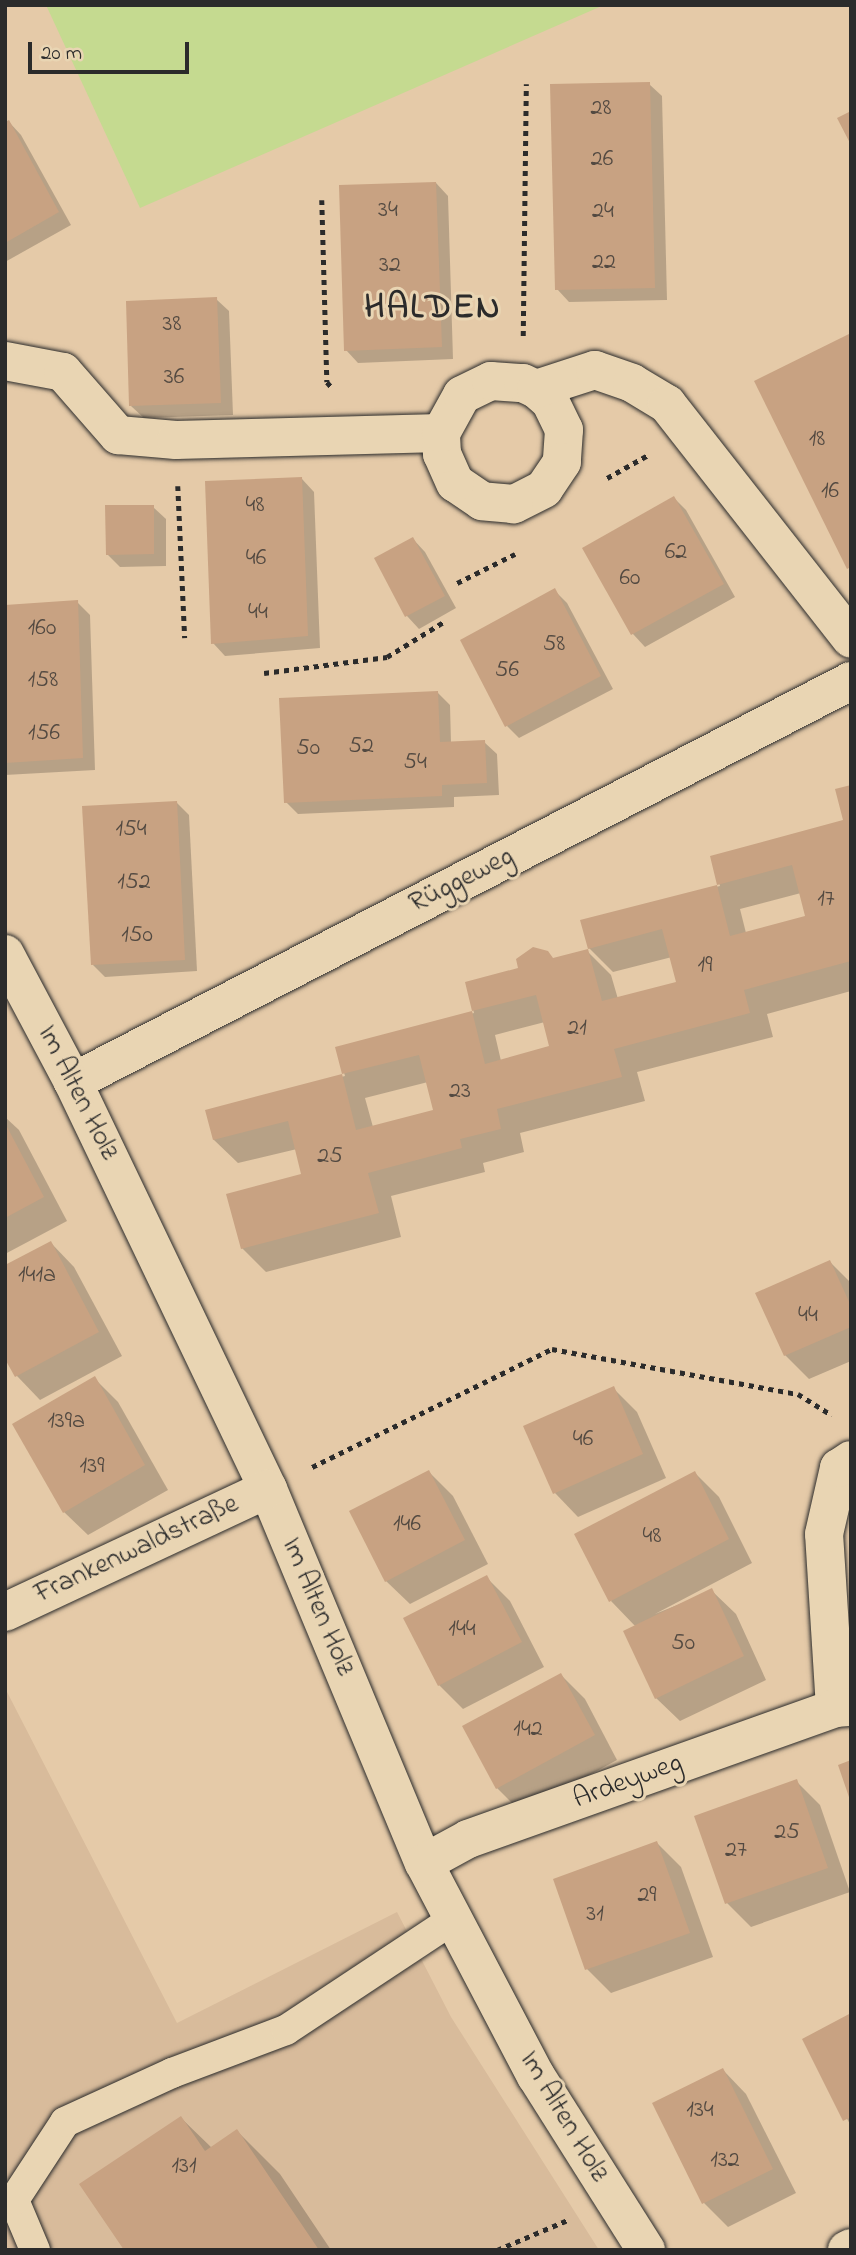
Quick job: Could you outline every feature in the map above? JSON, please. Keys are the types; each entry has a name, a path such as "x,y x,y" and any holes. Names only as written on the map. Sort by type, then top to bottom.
{"street":[{"path":"5,361 63,372 118,435 176,440 311,433 375,436 441,433"},
{"path":"529,386 550,401 564,430 562,463 544,489 522,502 482,501 455,483 442,454 441,433 462,395 491,381 529,386 595,370 632,383 667,404 851,639"},
{"name":"Rüggeweg","path":"74,1082 851,681"},
{"name":"Im Alten Holz","path":"5,954 74,1082 268,1489 424,1863 536,2076 646,2250"},
{"name":"Ardeyweg","path":"424,1863 468,1839 843,1707 824,1534 839,1468 851,1460"},
{"name":"Frankenwaldstraße","path":"5,1612 268,1489"}],"lane":[{"path":"35,2250 13,2200 65,2122 172,2073 286,2031 454,1919"}],"path":[{"path":"526,85 529,386"},
{"path":"321,200 327,382 375,436"},
{"path":"176,440 185,638"},
{"path":"264,673 387,657 445,621"},
{"path":"268,1489 552,1349 798,1394 840,1420"},
{"path":"497,2250 613,2200"}],"shaded area":[{"path":"5,1688 177,2023 397,1912 451,2017 599,2250 5,2250"}],"green space":[{"path":"46,5 604,5 140,208"}],"building":[{"path":"650,82 655,288 555,290 550,84"},
{"path":"851,111 851,145 837,118"},
{"path":"9,120 59,212 5,243 5,122"},
{"path":"436,182 442,347 344,351 339,185"},
{"path":"217,297 221,403 129,406 126,301"},
{"path":"851,333 851,567 847,569 754,381"},
{"path":"302,477 308,636 211,644 205,481"},
{"path":"674,496 724,584 631,635 582,548"},
{"path":"105,505 154,505 154,554 106,555"},
{"path":"413,537 445,596 405,617 374,558"},
{"path":"555,588 601,676 505,727 460,640"},
{"path":"78,600 83,758 5,763 5,605"},
{"path":"438,691 440,742 485,740 487,783 442,785 442,796 284,803 279,698"},
{"path":"851,785 851,961 744,990 750,1013 614,1049 622,1077 497,1109 501,1129 460,1139 462,1148 368,1173 379,1213 241,1249 226,1194 301,1174 288,1121 213,1140 205,1110 342,1074 335,1047 472,1011 465,982 518,968 516,959 533,947 548,951 553,958 588,949 580,920 717,885 710,856 843,820 835,789","holes":["792,865 805,916 730,936 717,885","662,929 676,982 602,1001 588,949","536,995 549,1046 485,1064 472,1011","419,1055 433,1110 356,1130 342,1074"]},
{"path":"177,801 185,960 91,965 82,806"},
{"path":"5,1123 44,1197 5,1218"},
{"path":"51,1241 99,1332 15,1377 5,1359 5,1265"},
{"path":"830,1260 851,1306 851,1327 784,1356 755,1293"},
{"path":"95,1376 145,1465 63,1513 12,1424"},
{"path":"614,1386 643,1454 553,1494 523,1426"},
{"path":"429,1470 465,1540 385,1582 349,1511"},
{"path":"695,1471 729,1539 609,1602 574,1534"},
{"path":"487,1575 522,1642 438,1686 403,1618"},
{"path":"712,1588 744,1656 655,1699 623,1631"},
{"path":"561,1673 595,1735 496,1789 462,1726"},
{"path":"851,1760 851,1800 850,1800 838,1765"},
{"path":"797,1779 828,1868 725,1904 694,1816"},
{"path":"657,1841 690,1933 585,1970 553,1879"},
{"path":"851,2013 851,2117 843,2121 802,2039"},
{"path":"723,2068 773,2169 702,2204 652,2103"},
{"path":"181,2116 205,2151 237,2129 319,2250 124,2250 79,2184"}],"district":[{"name":"HALDEN","path":"433,309"}]}
